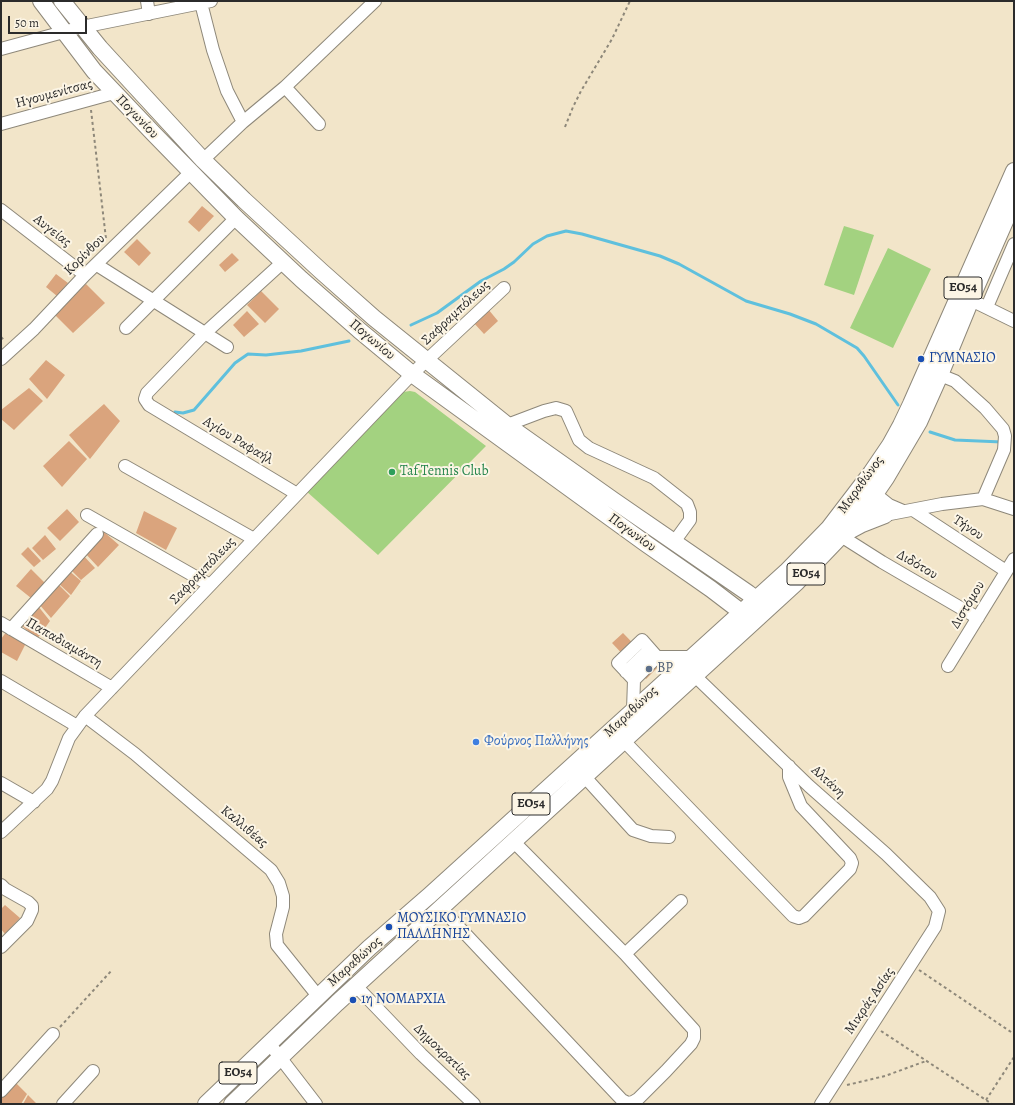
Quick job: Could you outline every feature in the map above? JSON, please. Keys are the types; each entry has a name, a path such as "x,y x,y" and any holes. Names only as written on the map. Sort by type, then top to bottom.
{"main road":[{"name":"Πογωνίου","path":"41,1 94,71 114,93 236,218 354,325 412,374 711,589 754,622"},
{"name":"Πογωνίου","path":"62,1 105,54 203,160 244,200 374,318 508,425 762,604"},
{"name":"Μαραθώνος","path":"206,1104 369,948 430,896 741,612 762,604 820,560 841,536 865,494 911,404 1014,172"},
{"name":"Μαραθώνος","path":"232,1104 280,1057 513,841 754,622 762,604 786,572 865,494 908,441 940,375 1014,202"},
{"path":"841,536 862,524 885,515"},
{"path":"728,579 748,584 759,584 774,580 786,572"},
{"path":"711,589 718,598 723,610 723,620 717,634"}],"street":[{"path":"147,1 149,14"},
{"path":"203,160 242,122 286,87 375,1"},
{"path":"1,49 82,27 206,2 213,50 227,91 242,122"},
{"path":"286,87 319,124"},
{"name":"Ηγουμενίτσας","path":"1,124 114,93"},
{"name":"Κορίνθου","path":"1,359 34,329 85,275 191,172"},
{"name":"Αυγείας","path":"1,210 85,275"},
{"path":"126,328 236,218"},
{"path":"987,307 1014,244"},
{"path":"205,334 283,262"},
{"path":"97,265 227,347"},
{"name":"Σαφραμπόλεως","path":"1,832 47,789 52,781 69,738 85,716 412,374 504,288"},
{"path":"971,300 1014,321"},
{"name":"Αγίου Ραφαήλ","path":"205,334 145,396 146,402 297,494"},
{"path":"940,375 955,381 986,408 1003,429 1005,436 1004,450 983,499"},
{"path":"508,425 544,410 556,408 566,411 579,440 589,448 654,478 687,504 690,512 690,520 674,542"},
{"path":"125,466 254,539"},
{"path":"865,494 885,515 942,504 983,499 1014,509"},
{"name":"Τήνου","path":"865,494 908,511 1006,571"},
{"path":"87,515 210,585"},
{"path":"6,626 96,534"},
{"name":"Διδότου","path":"841,536 882,562 978,618"},
{"name":"Διστόμου","path":"948,666 1014,559"},
{"name":"Παπαδιαμάντη","path":"6,626 112,688"},
{"path":"633,710 630,676 618,663 642,640 654,653 691,657"},
{"path":"630,676 654,653"},
{"name":"Αλτάνη","path":"695,676 809,786 886,854 925,891 939,912"},
{"path":"1,681 77,726"},
{"name":"Καλλιθέας","path":"85,716 135,754 271,870 279,883 283,896 282,911 276,930 277,945 318,996"},
{"path":"624,741 793,916 799,918 804,916 850,869 852,864 850,858 801,806 789,777 789,766"},
{"path":"584,776 633,830 651,836 669,837"},
{"path":"1,783 34,802"},
{"path":"441,908 621,1102 628,1103 638,1099 666,1072 691,1044 694,1038 694,1030 625,954 513,841"},
{"path":"1,884 32,906 32,910 27,920 1,948"},
{"path":"625,954 681,901"},
{"name":"Μικράς Ασίας","path":"821,1104 912,965 935,927 939,912"},
{"name":"Δημοκρατίας","path":"356,986 421,1054 474,1104"},
{"path":"1,1091 53,1034"},
{"path":"269,1043 316,1104"},
{"path":"63,1104 93,1071"}],"path":[{"path":"565,127 580,92 612,39 630,1"},
{"path":"89,99 108,254"},
{"path":"912,965 1014,1034"},
{"path":"53,1034 112,970"},
{"path":"872,1024 992,1104"},
{"path":"986,1100 1014,1057"},
{"path":"832,1088 873,1080 926,1061"}],"green space":[{"path":"844,226 874,235 854,295 824,285"},
{"path":"888,248 931,269 893,348 850,328"},
{"name":"Taf Tennis Club","path":"403,392 415,392 486,446 378,555 306,491"}],"building":[{"path":"202,206 214,216 199,232 188,222"},
{"path":"137,239 151,253 139,266 124,252"},
{"path":"232,253 239,260 225,272 219,265"},
{"path":"56,274 68,283 57,296 46,287"},
{"path":"86,284 105,303 73,333 54,314"},
{"path":"261,291 279,309 265,323 247,305"},
{"path":"488,309 498,321 484,334 473,322"},
{"path":"247,311 259,324 244,337 233,325"},
{"path":"46,360 65,375 47,399 29,379"},
{"path":"29,388 43,401 14,430 1,419 1,410"},
{"path":"104,404 120,421 90,459 69,435"},
{"path":"69,441 87,459 62,487 43,466"},
{"path":"67,509 79,522 60,541 47,528"},
{"path":"144,511 177,528 166,550 136,533"},
{"path":"104,532 119,545 98,567 84,552"},
{"path":"45,535 56,549 43,560 32,548"},
{"path":"28,547 41,561 34,567 21,554"},
{"path":"81,553 95,568 81,580 69,568"},
{"path":"31,569 45,583 31,598 16,586"},
{"path":"68,570 81,581 71,595 57,582"},
{"path":"57,583 70,596 51,618 39,604"},
{"path":"38,606 50,621 37,639 21,625"},
{"path":"7,631 26,643 17,661 1,652 1,639"},
{"path":"623,633 657,668 646,679 612,643"},
{"path":"5,905 20,918 5,934 1,929 1,909"},
{"path":"14,1081 27,1094 21,1104 1,1104 1,1097"},
{"path":"28,1095 37,1104 23,1104"}],"waterway":[{"path":"411,325 437,313 481,281 504,269 514,262 533,244 547,236 566,231 582,234 660,256 679,264 746,301 790,314 816,324 857,348 898,405"},
{"path":"175,412 183,413 194,410 235,363 248,354 266,355 301,351 349,341"},
{"path":"930,432 955,440 1002,442"}],"place":[{"name":"ΓΥΜΝΑΣΙΟ","path":"921,359"},
{"name":"Taf Tennis Club","path":"392,472"},
{"name":"BP","path":"649,669"},
{"name":"Φούρνος Παλλήνης","path":"476,742"},
{"name":"ΜΟΥΣΙΚΟ ΓΥΜΝΑΣΙΟ ΠΑΛΛΗΝΗΣ","path":"389,927"},
{"name":"1η ΝΟΜΑΡΧΙΑ","path":"353,1000"}]}
